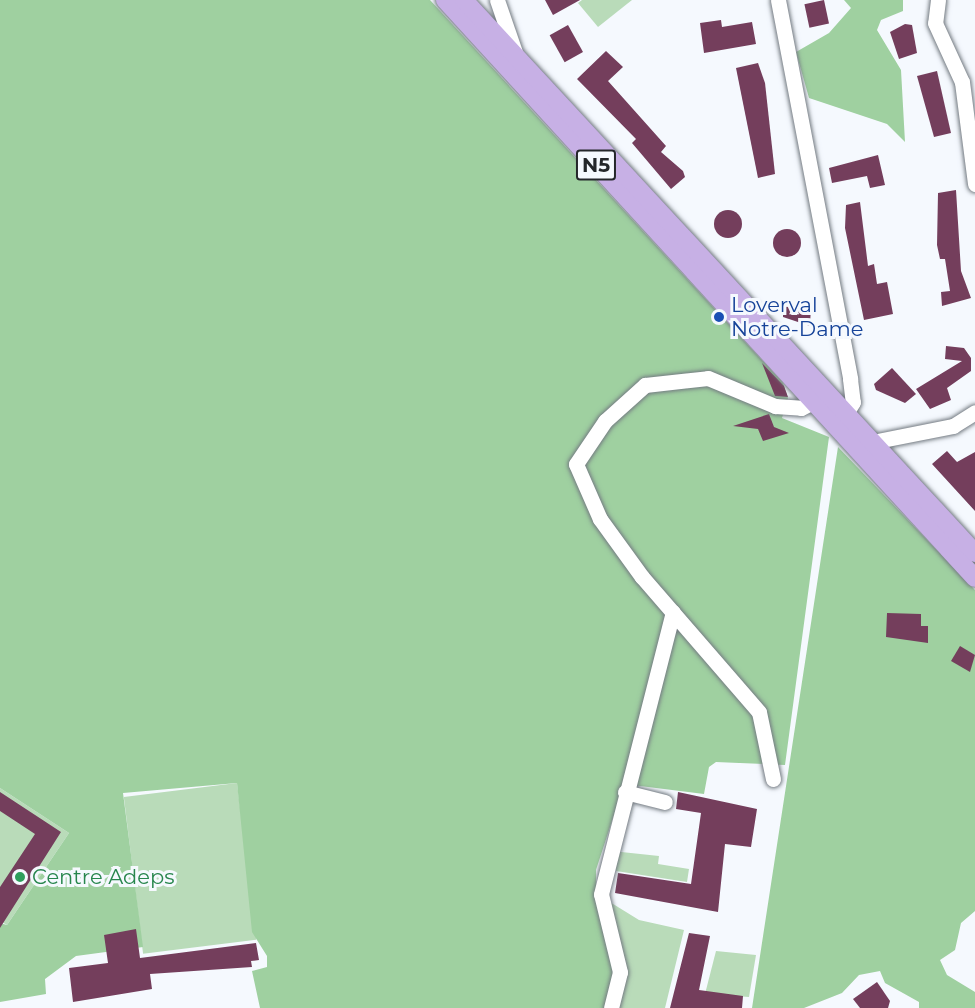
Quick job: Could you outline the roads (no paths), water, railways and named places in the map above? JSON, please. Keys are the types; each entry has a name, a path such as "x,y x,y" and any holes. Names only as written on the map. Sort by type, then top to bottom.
{"main road":[{"name":"N5","path":"445,0 813,402 839,420"},
{"name":"N5","path":"464,0 839,420 975,553"},
{"name":"N5","path":"866,447 975,578"}],"street":[{"path":"497,0 518,59 518,79"},
{"path":"778,0 850,379 853,402 839,420"},
{"path":"938,0 935,23 962,82 975,184"},
{"path":"773,779 759,712 673,612 600,519 576,464 594,438 645,385 708,378 776,406 801,408 813,402"},
{"path":"866,447 952,426 975,412"},
{"path":"611,1008 620,972 601,894 625,792 673,612"},
{"path":"625,792 665,801"}],"place":[{"name":"Loverval Notre-Dame","path":"719,317"},
{"name":"Centre Adeps","path":"20,877"}]}
